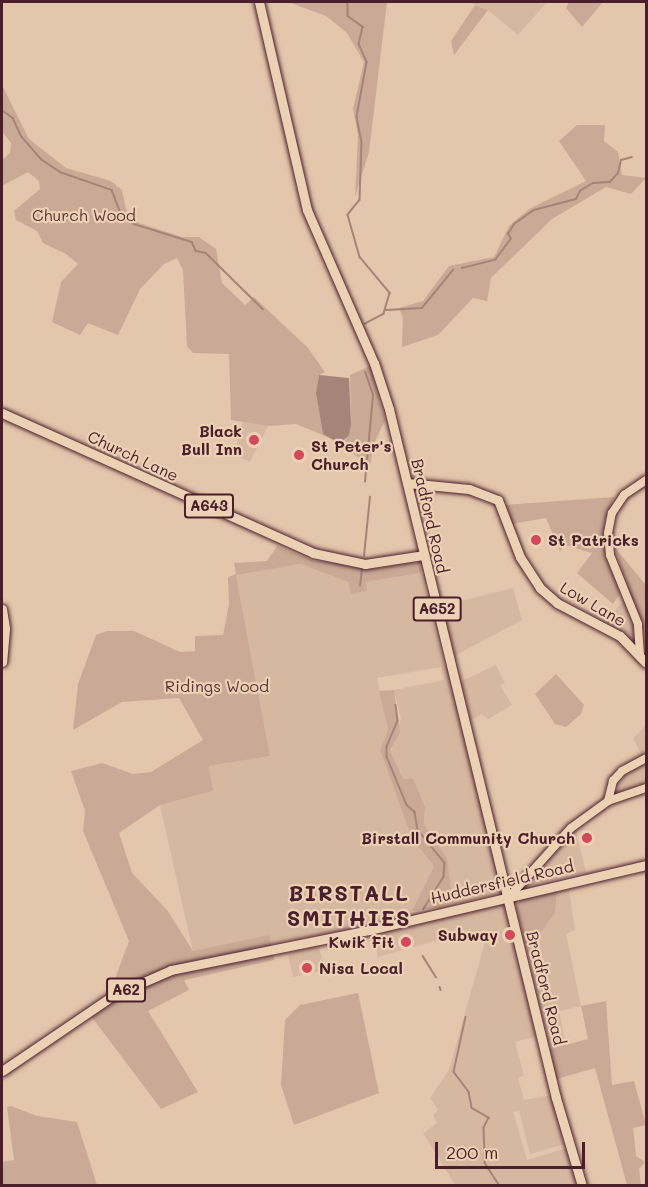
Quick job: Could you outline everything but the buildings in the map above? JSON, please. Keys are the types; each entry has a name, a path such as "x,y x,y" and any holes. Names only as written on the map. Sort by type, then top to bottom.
{"main road":[{"name":"Bradford Road","path":"259,2 308,210 374,363 407,483 556,1098 582,1185"},
{"name":"Church Lane","path":"2,413 313,553 365,564 424,555"},
{"name":"Low Lane","path":"407,483 469,489 500,502 526,569 549,597 613,632 643,659"},
{"path":"2,609 5,629 2,662"},
{"name":"Huddersfield Road","path":"2,1071 114,995 171,970 646,865"}],"street":[{"path":"643,659 642,639 610,555 608,533 612,513 624,495 646,480"},
{"path":"608,801 617,776 646,758"},
{"path":"509,897 571,828 608,801 646,788"}],"shaded area":[{"path":"469,2 547,2 518,35 488,10"},
{"path":"319,375 349,378 351,424 349,435 340,444 323,434 316,393"},
{"path":"243,422 268,426 250,462 234,454"},
{"path":"300,564 348,582 351,594 366,582 421,573 444,667 453,665 440,606 513,588 522,620 454,656 460,682 496,665 505,683 500,685 512,705 488,719 482,714 462,725 503,893 442,907 451,889 447,858 424,824 425,807 413,778 403,779 390,750 401,719 394,690 444,680 441,667 377,678 388,729 380,750 412,839 434,866 412,911 349,929 270,944 268,936 193,952 160,805 213,791 209,766 270,756 236,574"},
{"path":"624,601 635,624 646,634 646,660 603,623"},
{"path":"646,725 646,787 615,796 624,776 642,756 633,738"},
{"path":"575,828 586,872 524,887 526,882"},
{"path":"569,890 575,930 566,934 581,1006 559,1011 566,1045 550,1049 525,944 537,938 555,913 557,892"},
{"path":"498,902 507,910 537,1036 515,1042 524,1076 518,1078 524,1100 552,1095 564,1144 530,1154 519,1111 513,1112 527,1160 567,1148 579,1185 455,1185 423,1133 437,1123 433,1115 438,1110 430,1098 449,1070 487,935 470,931 378,957 373,933"},
{"path":"319,946 324,970 293,977 288,953"}],"green space":[{"path":"288,2 387,2 369,152 355,197 358,135 353,109 364,62 347,33 326,16"},
{"path":"569,2 603,2 582,27 566,8"},
{"path":"475,5 488,10 454,55 451,41"},
{"name":"Church Wood","path":"2,85 29,139 66,168 111,181 122,190 127,213 139,223 182,237 199,237 216,249 222,283 245,305 254,297 308,348 325,372 319,375 316,393 323,434 330,438 296,424 268,426 231,420 229,354 193,353 187,346 183,270 177,258 164,264 140,289 118,335 88,323 80,335 52,322 61,282 78,264 66,254 43,243 37,231 16,220 14,211 40,189 39,181 28,172 2,186 2,160 10,153 11,143 2,131"},
{"path":"577,125 605,125 604,141 618,152 622,175 646,178 631,194 606,187 552,219 491,278 487,301 473,298 438,335 402,347 403,318 399,308 423,301 449,266 494,257 509,226 529,209 586,181 559,141"},
{"path":"370,366 385,420 374,444 370,466 340,444 345,441 351,424 350,375"},
{"path":"614,497 604,522 605,557 621,592 613,604 577,573 592,553 565,545 560,551 546,518 511,524 506,505"},
{"name":"Ridings Wood","path":"277,546 314,561 378,568 420,562 421,573 366,582 367,591 351,594 348,582 300,564 236,575 270,756 209,766 213,791 160,805 119,833 132,873 167,910 193,951 269,935 274,960 184,980 189,990 148,1011 198,1092 161,1109 91,1016 105,1006 129,941 83,831 85,811 71,771 102,763 133,774 151,772 203,740 179,698 122,702 73,730 78,684 96,635 107,631 134,631 180,652 195,651 195,636 223,635 229,604 228,577 236,574 234,563 267,561"},
{"path":"615,548 646,585 646,634 643,631"},
{"path":"556,674 584,705 581,714 566,727 555,724 535,694"},
{"path":"394,690 400,732 390,750 403,779 413,778 425,807 424,824 447,858 451,889 442,907 412,911 434,866 412,839 380,750 388,729 379,691"},
{"path":"557,892 555,913 537,938 525,944 516,907 521,899"},
{"path":"358,993 379,1093 294,1125 281,1085 285,1020 300,1005"},
{"path":"606,1001 612,1085 634,1081 646,1125 633,1128 636,1156 645,1162 639,1169 641,1185 627,1185 595,1068 557,1079 550,1049 588,1039 581,1006"},
{"path":"11,1106 37,1116 77,1122 97,1185 2,1185 2,1162 14,1160 7,1107"}],"waterway":[{"path":"348,2 348,16 363,27 359,44 367,62 357,117 362,142 360,200 348,215 360,257 390,293 384,314 365,324"},
{"path":"2,110 13,118 22,137 41,159 60,172 112,190 120,211 134,224 192,242 196,251 206,253 263,309"},
{"path":"462,268 495,260 511,239 508,234 514,224 534,210 576,199 580,191 593,183 610,182 618,173 621,160 632,157"},
{"path":"386,310 422,308 453,270"},
{"path":"365,372 373,395 365,482"},
{"path":"364,556 370,497"},
{"path":"360,586 362,569"},
{"path":"396,705 398,721 387,747 387,757 407,805 415,812 418,830 445,863 444,877 424,909"},
{"path":"423,956 436,977"},
{"path":"466,1017 454,1072 469,1092 472,1108 489,1118 484,1128 485,1163 500,1186"}],"place":[{"name":"Black Bull Inn","path":"254,440"},
{"name":"St Peter's Church","path":"299,455"},
{"name":"St Patricks","path":"536,540"},
{"name":"Birstall Community Church","path":"587,838"},
{"name":"Subway","path":"510,935"},
{"name":"Kwik Fit","path":"406,942"},
{"name":"Nisa Local","path":"307,968"}],"district":[{"name":"BIRSTALL SMITHIES","path":"349,904"}]}
